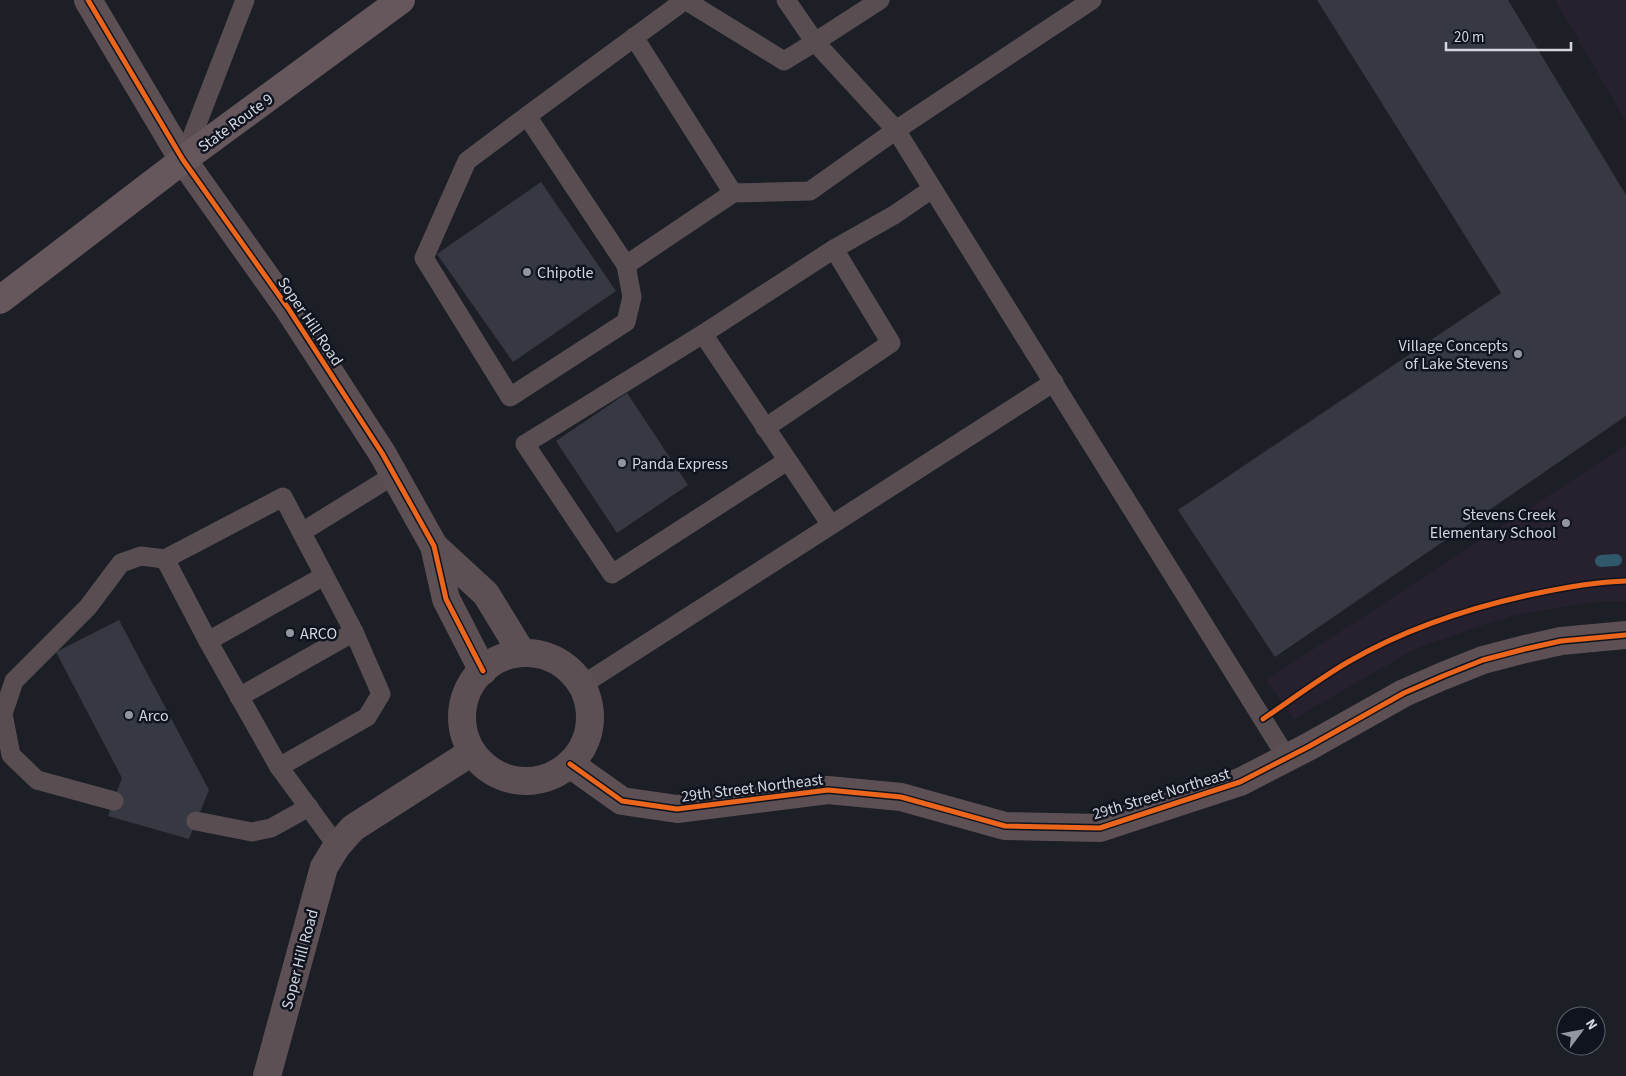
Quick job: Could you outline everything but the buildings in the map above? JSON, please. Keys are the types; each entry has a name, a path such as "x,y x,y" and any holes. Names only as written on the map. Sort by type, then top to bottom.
{"main road":[{"name":"State Route 9","path":"0,300 183,160 401,0"}],"street":[{"name":"Soper Hill Road","path":"88,0 183,160 293,316 347,398 394,475 434,546 446,599 483,671"},
{"path":"434,546 486,594 522,653"},
{"name":"29th Street Northeast","path":"570,764 622,801 677,809 828,790 901,797 1005,826 1100,828 1240,782 1404,694 1442,676 1483,660 1525,648 1561,641 1626,635"},
{"path":"530,652 551,657 569,669 582,685 589,705 589,727 582,747 570,764 551,776 529,781 507,778 487,768 472,752 463,734 461,714 465,694 474,676 509,654 530,652"},
{"name":"Soper Hill Road","path":"267,1076 324,867 337,846 353,828 472,752"}],"lane":[{"path":"183,160 245,0"},
{"path":"527,116 626,265 632,297 626,322 510,397 424,258 467,161 527,116 685,0 784,61 880,0"},
{"path":"786,0 815,42 896,130 1287,758"},
{"path":"626,265 733,192 810,191 896,130 1092,0"},
{"path":"634,37 733,192"},
{"path":"787,461 612,574 525,444 703,334 834,249 894,215 932,188"},
{"path":"765,428 892,343 834,249"},
{"path":"703,334 831,525"},
{"path":"582,685 1054,382"},
{"path":"302,532 394,475"},
{"path":"114,801 37,780 12,755 3,714 14,681 88,607 121,563 141,556 165,559 283,497 354,632 381,694 367,717 279,767"},
{"path":"165,559 208,641 279,767 337,846"},
{"path":"208,641 324,576"},
{"path":"239,697 354,632"},
{"path":"196,821 252,832 271,828 309,808"}],"shaded area":[{"path":"1555,0 1626,0 1626,121"},
{"name":"Stevens Creek Elementary School","path":"1626,445 1626,601 1583,603 1513,616 1480,626 1413,650 1294,719 1266,680"}],"waterway":[{"path":"1601,561 1616,560"}],"cycle path":[{"path":"88,0 183,160 288,308 382,453 434,546 446,599 483,671"},
{"path":"1263,719 1348,662 1391,640 1436,621 1541,592 1589,584 1626,581"},
{"path":"570,764 622,801 677,809 828,790 901,797 1005,826 1100,828 1240,782 1308,747 1404,693 1483,660 1561,641 1626,635"}],"place":[{"name":"Chipotle","path":"527,272"},
{"name":"Village Concepts of Lake Stevens","path":"1518,354"},
{"name":"Panda Express","path":"622,463"},
{"name":"Stevens Creek Elementary School","path":"1566,523"},
{"name":"ARCO","path":"290,633"},
{"name":"Arco","path":"129,715"}]}
